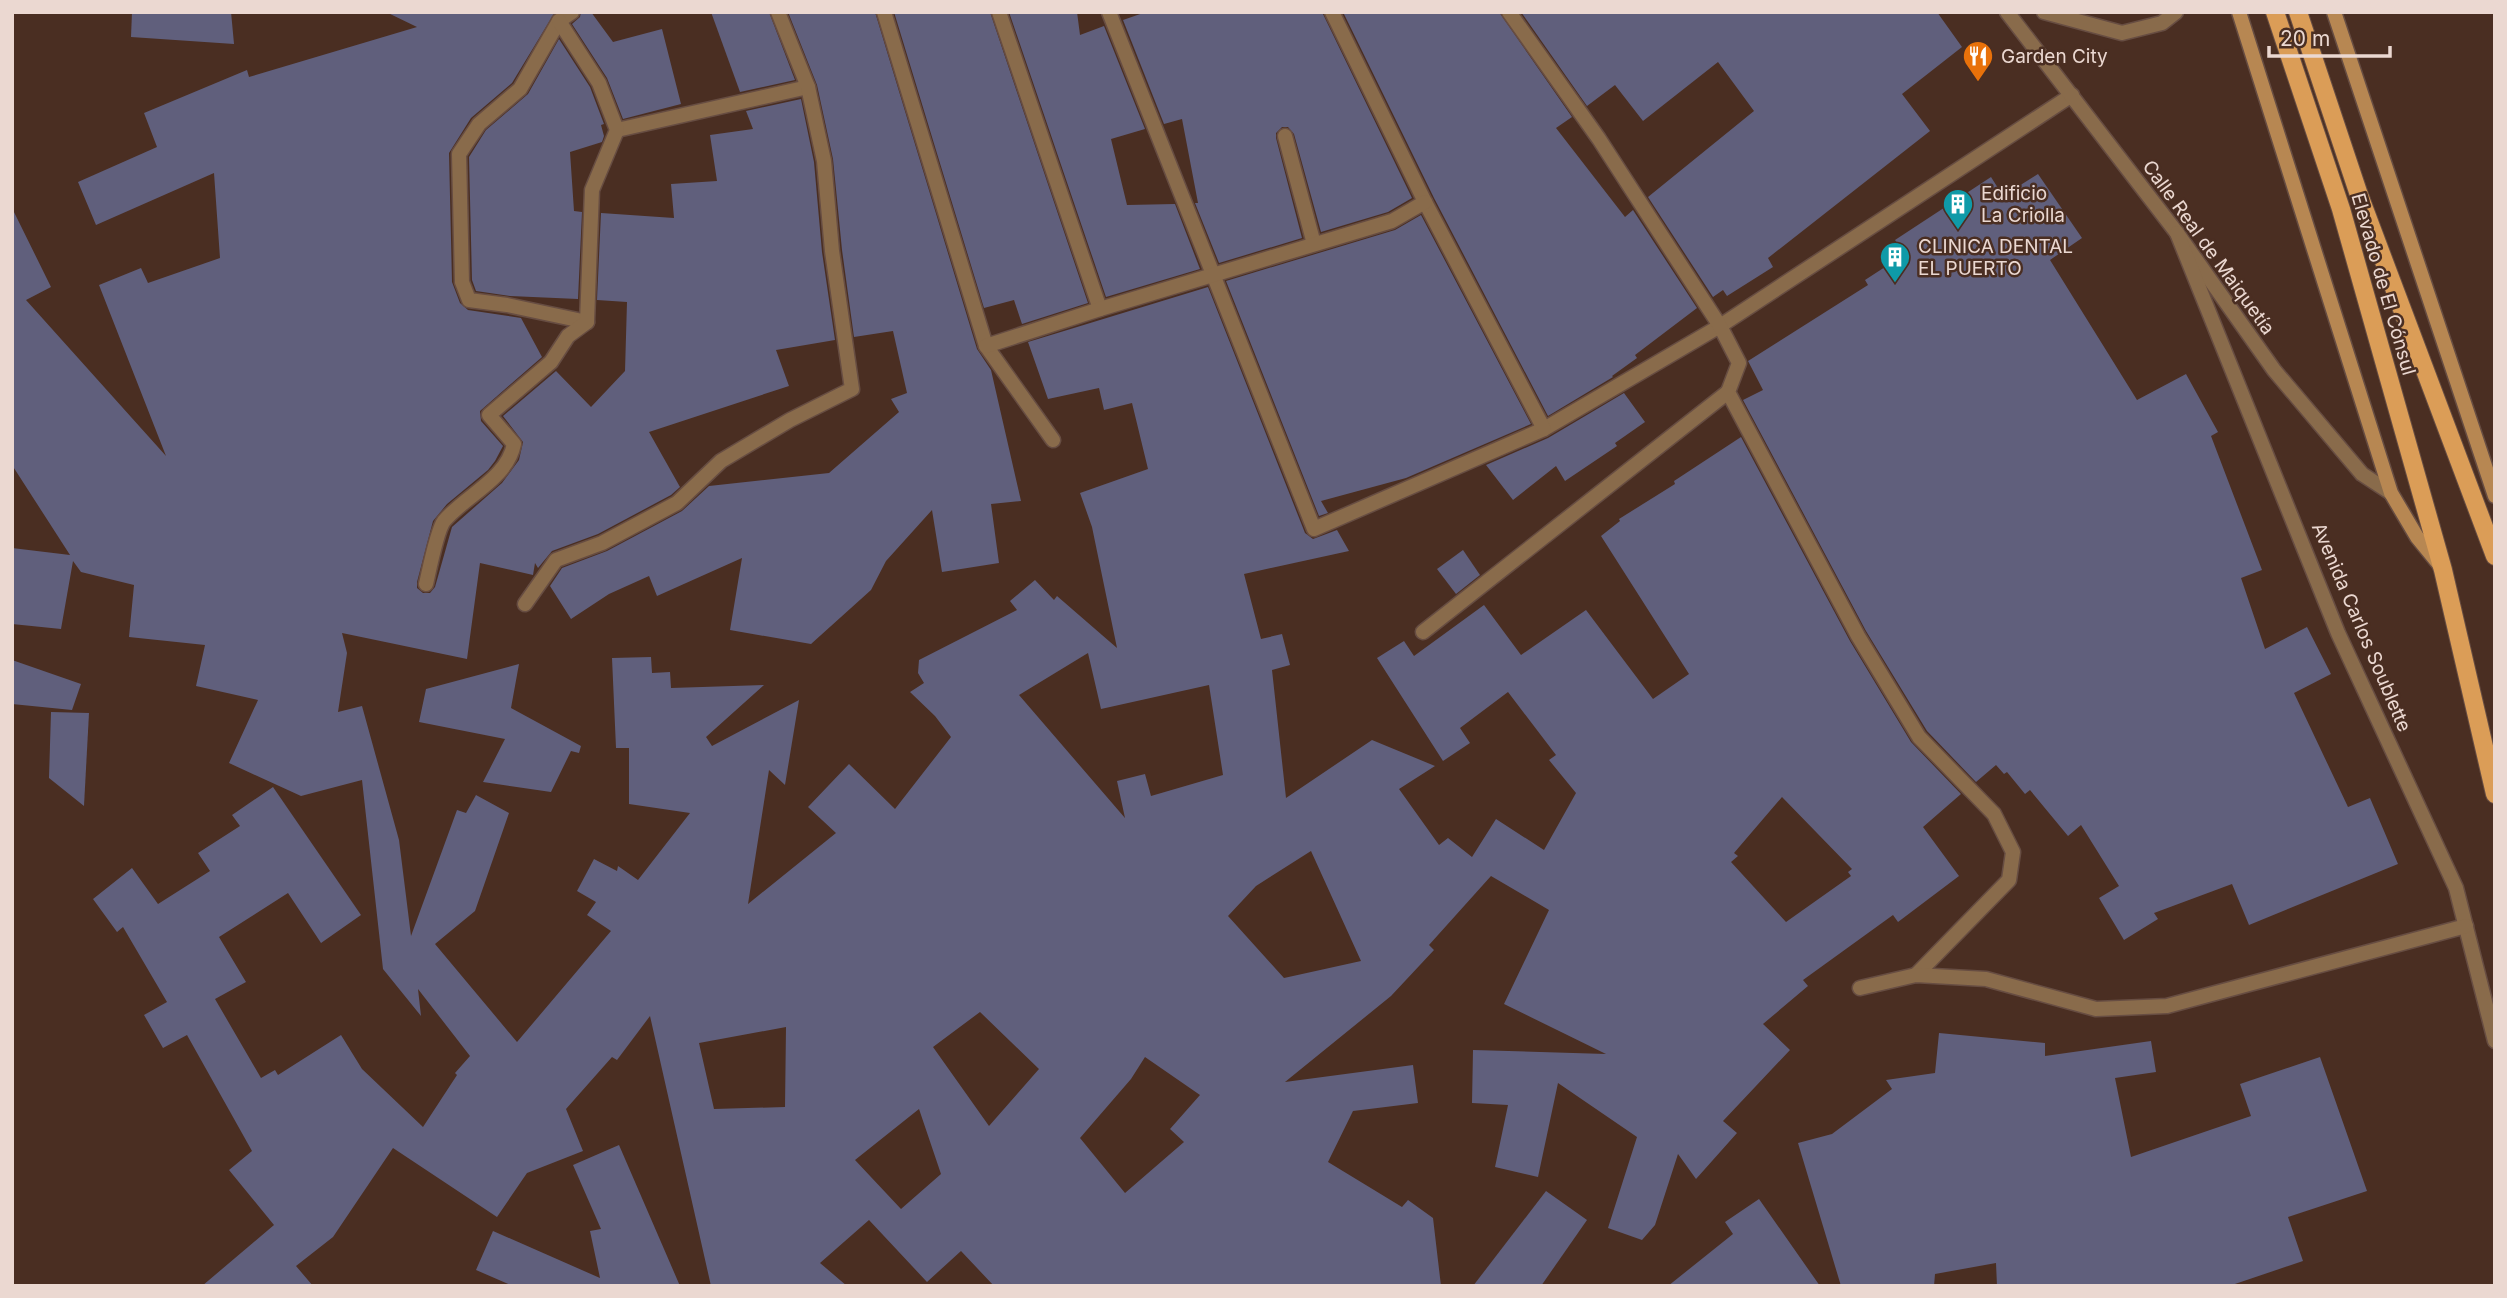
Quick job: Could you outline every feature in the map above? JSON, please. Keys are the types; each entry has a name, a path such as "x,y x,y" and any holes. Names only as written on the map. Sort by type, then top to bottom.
{"main road":[{"name":"Elevado de El Cónsul","path":"2275,12 2341,209 2444,570"},
{"name":"Elevado de El Cónsul","path":"2298,12 2359,195 2495,556"},
{"path":"2444,570 2495,794"}],"street":[{"path":"572,12 559,21 520,89 479,124 459,154 462,282 469,300 507,305 587,323"},
{"path":"525,604 556,560 602,543 677,503 720,461 790,420 852,389 832,251 824,161 808,88 778,12"},
{"path":"884,12 986,346 1053,439"},
{"path":"999,12 1100,309"},
{"path":"1110,12 1314,529 1544,429 1720,326 2071,95"},
{"path":"1332,12 1425,202 1544,429"},
{"path":"1423,632 1728,392 1739,363 1720,326 1599,139 1509,12"},
{"name":"Calle Real de Maiquetía","path":"2007,12 2177,233 2274,370 2362,474 2391,493"},
{"path":"2044,12 2122,33 2162,23 2176,12"},
{"path":"2239,12 2391,493 2417,537 2444,570"},
{"path":"2334,12 2495,496"},
{"path":"559,21 598,83 617,130 592,190 587,323"},
{"path":"617,130 808,88"},
{"path":"1285,136 1314,244"},
{"path":"986,346 1392,221 1425,202"},
{"name":"Avenida Carlos Soublette","path":"2177,233 2338,633 2456,888 2495,1041"},
{"path":"426,584 442,523 506,465 513,450 514,444 489,415 551,362 568,336 587,323"},
{"path":"1728,392 1858,636 1919,737 1994,814 2012,852 2009,880 1916,975"},
{"path":"1860,988 1916,975 1986,979 2096,1009 2167,1006 2466,926"}],"building":[{"path":"132,12 231,12 234,44 131,37"},
{"path":"386,12 555,12 512,83 471,118 449,153 452,282 460,303 468,310 521,318 542,357 480,411 481,421 503,446 488,470 447,504 433,521 417,582 417,588 423,593 430,593 435,587 452,527 502,483 519,460 523,442 503,416 556,371 591,407 625,371 627,302 597,300 601,213 674,218 671,184 717,181 710,135 753,129 746,111 801,99 814,162 822,252 835,340 776,350 789,386 649,432 680,487 671,495 598,534 552,551 538,568 535,563 533,575 480,563 467,659 342,633 347,653 338,712 362,706 399,840 411,936 457,810 466,813 476,795 509,813 475,911 435,944 517,1042 611,931 587,915 596,902 577,891 594,859 617,871 618,866 638,880 690,813 629,804 629,748 616,748 612,658 651,657 652,673 670,672 671,688 764,685 706,737 712,746 799,700 785,785 769,770 748,904 836,833 808,807 849,764 895,809 951,737 935,716 910,692 924,683 918,673 919,660 1017,610 1010,601 1035,580 1054,600 1057,596 1117,648 1092,527 1080,493 1148,469 1132,403 1104,410 1099,388 1048,399 1028,342 1208,287 1305,533 1313,539 1337,530 1349,551 1244,574 1261,639 1282,634 1290,665 1272,670 1286,798 1372,740 1435,766 1399,789 1439,845 1448,838 1472,857 1496,819 1544,850 1576,793 1549,760 1556,755 1508,692 1460,728 1470,743 1443,761 1377,658 1404,641 1414,656 1484,605 1521,655 1586,610 1653,699 1689,674 1601,536 1620,521 1619,519 1675,484 1674,481 1741,437 1850,641 1911,742 1961,794 1923,827 1959,876 1898,922 1893,915 1803,980 1808,986 1763,1024 1790,1050 1723,1121 1737,1133 1696,1179 1678,1154 1655,1225 1642,1240 1608,1228 1637,1137 1558,1083 1538,1177 1495,1167 1508,1105 1472,1103 1473,1050 1606,1054 1504,1004 1549,910 1491,876 1429,945 1434,950 1391,996 1285,1082 1413,1065 1418,1103 1353,1111 1328,1162 1402,1207 1408,1200 1433,1218 1441,1286 994,1286 961,1251 927,1282 869,1220 820,1263 847,1286 711,1286 650,1016 617,1060 612,1057 566,1109 583,1151 527,1173 497,1217 393,1148 333,1237 296,1266 313,1286 202,1286 274,1225 229,1170 252,1151 187,1035 163,1048 144,1015 167,1002 123,927 117,932 93,899 132,868 158,904 210,871 198,853 240,826 232,815 273,787 361,915 321,943 288,893 219,937 246,982 215,999 261,1078 275,1070 278,1075 341,1035 362,1069 423,1127 457,1075 455,1073 470,1056 418,989 421,1016 383,969 362,780 301,796 229,763 258,700 196,686 205,645 129,637 134,585 81,572 73,561 61,629 12,624 12,548 70,555 12,465 12,208 51,287 26,300 166,456 99,285 141,268 148,283 220,258 214,173 96,225 78,182 157,147 144,113 247,70 249,77 417,27","holes":["1088,653 1101,709 1209,685 1223,775 1151,796 1145,774 1117,781 1125,818 1019,695","1782,797 1852,869 1848,872 1851,876 1786,922 1731,862 1738,856 1734,853","1311,851 1361,961 1284,978 1228,916 1256,886","980,1012 1039,1069 989,1126 933,1047","786,1027 785,1107 714,1109 699,1043","1145,1057 1200,1095 1170,1129 1184,1142 1125,1193 1080,1138 1131,1079","919,1109 941,1174 901,1209 855,1160"]},
{"path":"581,12 591,12 613,42 662,29 681,104 623,119 607,78 572,24 580,17"},
{"path":"711,12 769,12 795,80 740,92"},
{"path":"788,12 875,12 977,349 991,370 1021,501 991,504 999,563 942,572 932,510 886,561 871,590 811,644 730,630 742,558 657,596 649,576 609,594 571,619 550,586 562,568 607,551 682,511 709,486 829,473 899,412 891,399 907,393 893,331 854,337 833,159 817,85"},
{"path":"894,12 990,12 1088,303 1022,324 1014,300 984,308"},
{"path":"1009,12 1077,12 1080,35 1104,26 1145,129 1111,139 1127,205 1175,204 1200,269 1106,297"},
{"path":"1146,12 1322,12 1412,198 1388,212 1321,232 1294,134 1288,127 1282,127 1276,133 1276,138 1302,238 1219,263 1195,203 1198,203 1182,119 1164,124 1123,20"},
{"path":"1343,12 1499,12 1572,117 1556,128 1625,217 1633,210 1697,308 1635,355 1637,358 1613,377 1548,416 1434,198"},
{"path":"1521,12 1937,12 1962,47 1902,94 1930,131 1768,258 1773,267 1727,296 1723,290 1713,297 1648,197 1754,111 1718,62 1643,121 1615,85 1587,106"},
{"path":"559,39 590,87 604,124 601,125 604,136 602,142 570,152 574,211 582,212 578,299 510,296 476,291 472,280 469,157 486,130 528,94"},
{"path":"2038,174 2082,238 2050,260 2137,400 2186,374 2218,432 2211,436 2262,570 2241,578 2265,649 2307,627 2331,674 2294,693 2348,807 2370,798 2398,864 2249,925 2232,884 2154,913 2158,919 2124,940 2099,898 2119,886 2081,825 2068,836 2030,790 2025,794 2007,772 2004,774 1996,765 1976,782 1927,731 1866,631 1743,400 1763,390 1748,361 1868,285 1865,280 1905,254 1895,240 1991,177 2003,196"},
{"path":"1421,215 1531,424 1406,478 1321,501 1328,513 1319,516 1226,281 1395,230"},
{"path":"1624,393 1645,422 1615,443 1617,446 1565,481 1556,466 1513,500 1486,465 1548,438"},
{"path":"1463,550 1480,575 1456,594 1437,569"},
{"path":"12,660 81,684 72,710 12,704"},
{"path":"519,664 511,708 581,746 579,753 571,751 551,792 483,782 505,739 419,722 426,689"},
{"path":"51,712 89,713 84,806 49,778"},
{"path":"1939,1033 2045,1043 2045,1056 2151,1041 2156,1072 2115,1078 2131,1157 2251,1116 2240,1084 2320,1057 2367,1191 2288,1217 2303,1261 2229,1286 1997,1286 1996,1263 1935,1274 1934,1286 1841,1286 1798,1143 1832,1134 1892,1089 1886,1080 1935,1073"},
{"path":"619,1145 680,1286 513,1286 476,1270 493,1231 600,1278 590,1231 601,1229 573,1165"},
{"path":"1546,1191 1587,1220 1541,1286 1473,1286"},
{"path":"1759,1199 1820,1286 1668,1286 1733,1234 1725,1222"}],"place":[{"name":"Garden City","path":"1978,83"},
{"name":"Edificio La Criolla","path":"1958,231"},
{"name":"CLINICA DENTAL EL PUERTO","path":"1895,284"}]}
